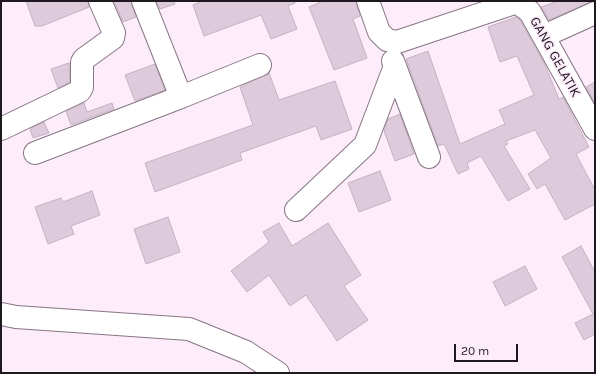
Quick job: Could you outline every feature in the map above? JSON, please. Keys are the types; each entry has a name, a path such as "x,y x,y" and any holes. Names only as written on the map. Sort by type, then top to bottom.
{"street":[{"path":"1,128 80,91 82,86 82,62 113,38 114,33 100,1"},
{"path":"144,1 181,96"},
{"path":"368,1 379,32 388,40 395,66 429,157"},
{"name":"GANG GELATIK","path":"388,40 397,42 517,2 530,12 595,129"},
{"path":"544,36 595,13"},
{"path":"35,153 260,65"},
{"path":"296,210 365,145 395,66"},
{"path":"1,314 16,317 189,329 246,352 278,373"}],"building":[{"path":"26,1 88,1 89,7 42,26 35,26"},
{"path":"114,1 131,1 136,17 123,22"},
{"path":"156,1 174,1 175,4 160,9"},
{"path":"202,1 295,1 295,3 288,6 297,29 271,39 261,15 204,36 193,5"},
{"path":"323,1 356,1 360,16 353,19 367,58 334,70 309,7"},
{"path":"558,1 593,1 549,20 541,7"},
{"path":"516,17 520,20 545,65 559,99 563,97 589,147 576,154 595,190 595,204 565,220 545,184 537,189 528,174 551,158 535,130 506,141 508,144 504,146 530,189 508,201 481,156 467,163 469,169 458,174 444,144 438,146 406,59 428,51 460,144 505,124 499,110 534,95 517,56 500,62 488,27"},
{"path":"69,63 70,82 58,88 51,69"},
{"path":"155,64 165,90 135,101 125,75"},
{"path":"269,73 279,100 335,81 352,129 321,140 316,126 240,153 242,160 155,192 145,163 253,125 240,87"},
{"path":"595,82 595,103 586,87"},
{"path":"84,103 87,112 112,103 114,109 71,125 66,111"},
{"path":"400,114 414,154 395,161 384,131 388,119"},
{"path":"44,122 49,133 33,138 30,129"},
{"path":"380,171 391,200 359,212 348,183"},
{"path":"92,191 100,215 71,226 74,234 48,244 35,207 61,198 63,202"},
{"path":"168,217 180,252 146,264 134,229"},
{"path":"279,223 292,246 328,223 361,275 344,286 368,320 337,341 306,295 290,306 269,275 247,292 231,271 269,242 263,232"},
{"path":"581,246 595,272 595,334 584,340 575,323 593,314 562,257"},
{"path":"525,266 537,289 505,306 493,282"}]}
